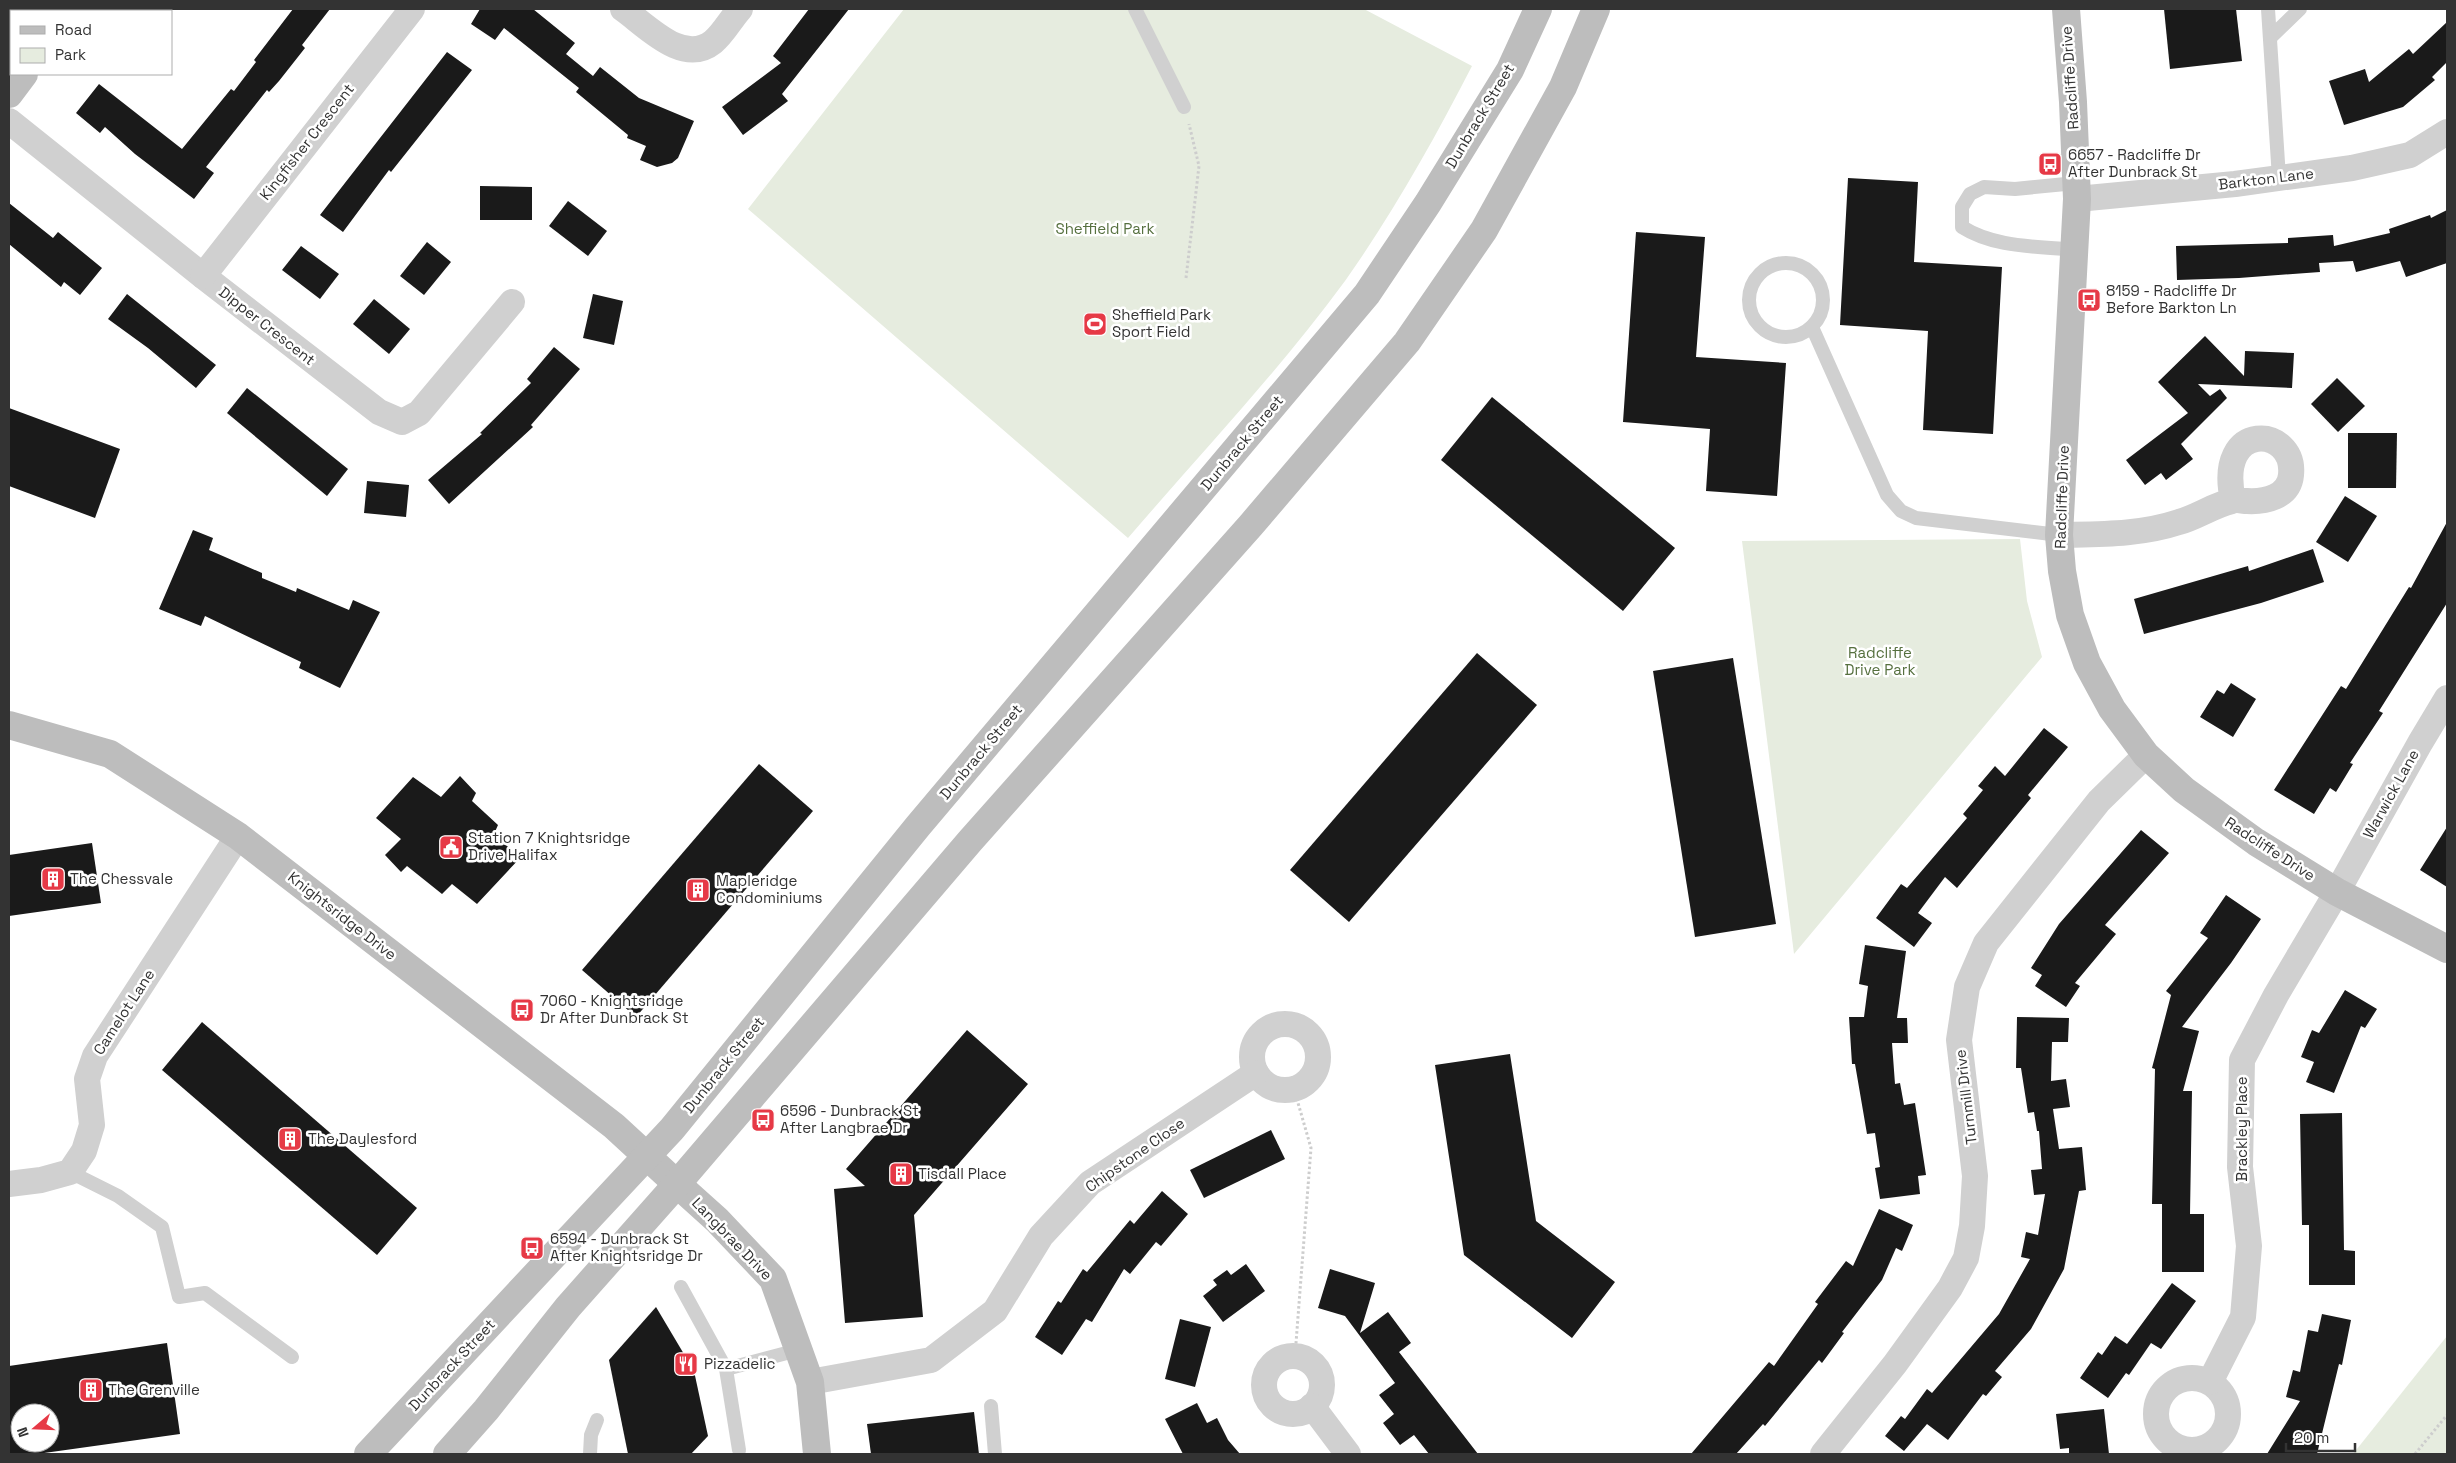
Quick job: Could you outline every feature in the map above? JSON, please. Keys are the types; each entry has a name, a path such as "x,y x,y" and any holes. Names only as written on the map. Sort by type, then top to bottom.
{"main road":[{"name":"Dunbrack Street","path":"368,1454 647,1157 918,826 1367,294 1428,203 1510,70 1538,9"},
{"path":"447,1454 486,1410 568,1307 678,1184 970,841 1251,526 1407,342 1484,230 1563,87 1596,9"},
{"name":"Radcliffe Drive","path":"2066,9 2073,102 2076,191 2059,535 2062,571 2070,615 2087,662 2112,708 2146,755 2192,796 2256,842 2337,892 2447,949"},
{"path":"9,94 23,75"},
{"name":"Knightsridge Drive","path":"9,725 110,754 238,836 614,1126 647,1157"},
{"name":"Langbrae Drive","path":"647,1157 717,1220 773,1278 810,1382 817,1454"}],"street":[{"name":"Kingfisher Crescent","path":"203,276 412,9"},
{"path":"623,9 678,49 697,50 713,42 740,9"},
{"name":"Dipper Crescent","path":"9,120 203,276 379,412 402,422 419,413 512,302"},
{"name":"Barkton Lane","path":"2076,191 2279,178 2352,168 2410,155 2447,132"},
{"path":"2059,535 2127,534 2180,522 2234,500"},
{"name":"Warwick Lane","path":"2337,892 2447,698"},
{"name":"Turnmill Drive","path":"1823,1454 1895,1364 1950,1288 1966,1258 1972,1226 1975,1176 1959,1040 1967,987 1986,943 2099,801 2146,755"},
{"name":"Camelot Lane","path":"70,1172 84,1152 92,1125 86,1079 95,1056 238,836"},
{"name":"Brackley Place","path":"2210,1382 2243,1317 2249,1246 2240,1167 2242,1060 2276,995 2337,892"},
{"path":"1276,1024 1296,1025 1312,1036 1319,1056 1318,1067 1312,1077 1304,1085 1294,1090 1272,1088 1263,1082 1256,1073 1252,1054 1254,1044 1259,1035 1267,1028 1276,1024"},
{"name":"Chipstone Close","path":"810,1382 931,1360 995,1311 1041,1236 1090,1183 1256,1073"},
{"path":"9,1184 41,1180 70,1172"},
{"path":"1295,1356 1312,1363 1318,1371 1321,1390 1318,1399 1312,1406 1294,1414 1285,1412 1270,1402 1264,1384 1270,1367 1277,1360 1295,1356"},
{"path":"2186,1378 2198,1378 2210,1382 2226,1400 2228,1411 2225,1428 2215,1443 2204,1449 2180,1452 2162,1435 2157,1424 2156,1412 2159,1400 2170,1386 2186,1378"},
{"path":"1312,1406 1348,1454"}],"lane":[{"path":"1135,9 1184,106"},
{"path":"2268,9 2279,178"},
{"path":"2270,38 2300,9"},
{"path":"2074,250 1996,242 1974,234 1962,227 1962,207 1970,194 1984,187 2076,191"},
{"path":"1792,264 1804,268 1813,275 1819,284 1823,301 1819,318 1812,327 1803,334 1780,337 1769,333 1760,326 1753,317 1750,306 1750,294 1760,274 1770,267 1792,264"},
{"path":"1812,327 1887,495 1901,511 1916,518 2059,535"},
{"path":"70,1172 118,1196 162,1226 179,1297 205,1293 292,1357"},
{"path":"681,1287 726,1369 739,1450"},
{"path":"726,1369 798,1350"},
{"path":"991,1406 995,1454"},
{"path":"590,1454 591,1435 597,1420"}],"path":[{"path":"1184,106 1199,166 1186,278"},
{"path":"1294,1090 1311,1148 1295,1356"},
{"path":"2415,1454 2447,1415"}],"green space":[{"name":"Sheffield Park","path":"904,9 1364,9 1472,66 1412,176 1380,229 1345,281 1267,379 1128,538 748,209"},
{"name":"Radcliffe Drive Park","path":"2020,539 2027,601 2042,657 1794,954 1742,541"},
{"path":"2447,1336 2447,1454 2353,1454"}],"building":[{"path":"293,9 330,9 302,45 305,48 279,81 269,92 267,90 206,167 214,173 194,199 135,154 105,127 100,133 76,113 99,84 182,149 231,89 234,91 256,62 254,60"},
{"path":"480,9 533,9 575,43 566,54 593,76 600,67 639,98 694,121 678,158 672,163 657,167 640,160 646,146 627,138 628,135 576,92 579,88 504,28 495,40 471,24"},
{"path":"809,9 849,9 782,94 788,101 743,135 722,107 781,63 773,56"},
{"path":"2164,9 2236,9 2242,61 2170,69"},
{"path":"2447,22 2447,62 2432,77 2435,80 2403,107 2344,125 2329,81 2365,69 2369,82 2409,49 2413,54"},
{"path":"447,52 472,70 391,172 389,170 343,232 320,215"},
{"path":"1848,178 1918,182 1914,262 2002,267 1993,434 1923,430 1928,331 1840,325"},
{"path":"480,186 532,187 532,220 480,220"},
{"path":"568,201 607,231 588,256 549,226"},
{"path":"9,203 53,238 58,232 102,268 80,295 64,282 61,287 9,244"},
{"path":"2447,210 2447,263 2406,277 2400,261 2356,272 2353,261 2319,263 2320,272 2177,280 2176,246 2288,243 2288,238 2333,235 2334,246 2390,233 2389,229 2430,215 2431,218"},
{"path":"1636,232 1705,237 1696,357 1786,363 1777,496 1706,491 1710,429 1623,422"},
{"path":"427,242 451,262 424,295 400,276"},
{"path":"301,246 339,274 320,299 282,270"},
{"path":"127,294 216,365 196,388 148,348 108,319"},
{"path":"593,294 623,301 614,345 583,338"},
{"path":"374,299 410,329 389,354 353,324"},
{"path":"2205,336 2244,376 2245,351 2294,353 2292,388 2198,384 2210,396 2220,389 2227,398 2181,444 2193,459 2166,480 2161,473 2145,485 2126,460 2188,413 2158,382"},
{"path":"554,347 580,369 531,425 533,427 449,504 428,480 482,434 480,433 531,383 527,379"},
{"path":"2337,378 2365,406 2338,432 2311,404"},
{"path":"247,388 348,469 327,496 227,413"},
{"path":"1492,397 1675,548 1623,611 1441,460"},
{"path":"9,408 120,449 95,518 9,486"},
{"path":"2348,433 2397,433 2396,488 2348,488"},
{"path":"367,481 409,485 406,517 364,513"},
{"path":"2345,496 2377,516 2348,562 2316,542"},
{"path":"2447,522 2447,603 2379,711 2383,713 2350,763 2353,764 2336,792 2330,788 2314,814 2274,790 2341,686 2346,689 2409,587 2411,588"},
{"path":"193,530 213,538 209,550 262,573 262,578 296,592 297,588 349,610 353,600 380,612 340,688 299,668 301,662 205,616 201,626 159,609"},
{"path":"2313,549 2324,582 2261,603 2144,634 2134,599 2248,566 2249,571"},
{"path":"1477,653 1537,705 1349,922 1290,870"},
{"path":"1733,658 1776,924 1695,937 1653,671"},
{"path":"2231,683 2256,699 2233,737 2200,717 2217,690 2224,694"},
{"path":"2044,728 2068,747 2028,795 2031,798 1957,888 1945,877 1918,913 1932,923 1914,947 1876,918 1901,884 1907,888 1967,818 1963,814 1983,790 1978,786 1995,766 2005,776"},
{"name":"Mapleridge Condominiums","path":"759,764 813,811 636,1017 582,970"},
{"name":"Station 7 Knightsridge Drive Halifax","path":"460,776 476,793 472,801 498,825 494,834 520,858 477,904 452,884 442,894 407,866 401,872 385,855 401,839 376,818 413,777 441,797"},
{"path":"2447,827 2447,887 2420,870"},
{"path":"2141,830 2169,853 2105,925 2116,934 2075,983 2080,986 2066,1007 2035,986 2042,975 2031,968 2059,924"},
{"name":"The Chessvale","path":"92,843 101,903 9,916 9,855"},
{"path":"2226,895 2261,919 2231,963 2182,1027 2199,1031 2183,1091 2192,1091 2190,1214 2204,1214 2204,1272 2162,1272 2162,1204 2152,1204 2155,1069 2152,1068 2171,995 2166,991 2208,938 2200,933"},
{"path":"1865,945 1906,951 1897,1018 1907,1018 1908,1043 1892,1043 1895,1084 1900,1083 1904,1105 1915,1103 1926,1175 1918,1176 1920,1194 1880,1199 1875,1168 1880,1167 1875,1133 1867,1134 1855,1064 1852,1064 1849,1017 1864,1017 1868,986 1859,984"},
{"path":"2345,990 2377,1009 2365,1028 2361,1026 2334,1093 2306,1082 2314,1062 2301,1057 2312,1030 2319,1033"},
{"path":"2017,1017 2069,1018 2068,1042 2052,1042 2051,1081 2066,1079 2070,1107 2053,1109 2059,1149 2082,1147 2086,1190 2079,1191 2064,1269 2031,1329 1995,1371 2002,1377 1986,1396 1983,1394 1948,1440 1927,1424 1904,1451 1885,1436 1901,1416 1905,1419 1927,1389 1932,1393 1999,1314 2030,1259 2021,1257 2026,1232 2038,1235 2045,1194 2034,1195 2031,1170 2042,1169 2039,1131 2037,1131 2034,1112 2028,1113 2021,1068 2016,1068"},
{"name":"The Daylesford","path":"202,1022 417,1208 377,1255 162,1070"},
{"name":"Tisdall Place","path":"967,1030 1028,1084 914,1215 923,1317 845,1323 834,1189 865,1186 846,1169"},
{"path":"1510,1054 1536,1221 1615,1282 1572,1338 1464,1255 1435,1065"},
{"path":"2342,1113 2344,1250 2355,1251 2355,1285 2309,1285 2309,1225 2302,1225 2300,1114"},
{"path":"1271,1130 1285,1159 1204,1198 1190,1170"},
{"path":"1162,1191 1188,1214 1161,1246 1156,1242 1130,1274 1124,1269 1092,1322 1086,1319 1062,1355 1035,1337 1058,1301 1061,1303 1083,1269 1087,1272 1130,1220 1134,1224"},
{"path":"1879,1209 1913,1225 1902,1251 1896,1248 1882,1280 1842,1332 1844,1333 1822,1363 1819,1360 1765,1426 1763,1424 1736,1454 1691,1454 1769,1362 1774,1366 1818,1304 1815,1302 1846,1261 1853,1266"},
{"path":"1246,1264 1265,1291 1223,1322 1203,1296 1217,1285 1213,1280 1227,1270 1231,1275"},
{"path":"1330,1269 1375,1283 1360,1333 1388,1312 1411,1343 1399,1352 1478,1454 1429,1454 1414,1435 1400,1445 1383,1423 1394,1414 1379,1395 1395,1383 1345,1316 1318,1308"},
{"path":"2172,1283 2196,1301 2161,1349 2151,1343 2129,1375 2126,1373 2108,1398 2080,1378 2098,1352 2102,1355 2115,1336 2127,1344"},
{"path":"656,1307 694,1371 708,1436 691,1454 628,1454 609,1360"},
{"path":"2322,1314 2351,1320 2342,1365 2339,1364 2317,1454 2267,1454 2300,1401 2286,1397 2293,1370 2300,1372 2308,1330 2318,1332"},
{"path":"1180,1319 1211,1327 1195,1387 1165,1379"},
{"name":"The Grenville","path":"167,1343 180,1434 60,1451 60,1403 10,1403 10,1453 44,1453 9,1454 9,1366"},
{"path":"1197,1403 1207,1423 1217,1418 1228,1440 1240,1454 1183,1454 1165,1419"},
{"path":"2104,1409 2109,1454 2069,1454 2069,1448 2060,1449 2056,1414"},
{"path":"974,1412 979,1454 871,1454 867,1424"}],"place":[{"name":"6657 - Radcliffe Dr After Dunbrack St","path":"2050,164"},
{"name":"8159 - Radcliffe Dr Before Barkton Ln","path":"2089,300"},
{"name":"Sheffield Park Sport Field","path":"1095,324"},
{"name":"Station 7 Knightsridge Drive Halifax","path":"451,847"},
{"name":"The Chessvale","path":"53,879"},
{"name":"Mapleridge Condominiums","path":"698,890"},
{"name":"7060 - Knightsridge Dr After Dunbrack St","path":"522,1010"},
{"name":"6596 - Dunbrack St After Langbrae Dr","path":"763,1120"},
{"name":"The Daylesford","path":"290,1139"},
{"name":"Tisdall Place","path":"901,1174"},
{"name":"6594 - Dunbrack St After Knightsridge Dr","path":"532,1248"},
{"name":"Pizzadelic","path":"686,1364"},
{"name":"The Grenville","path":"91,1390"}]}
